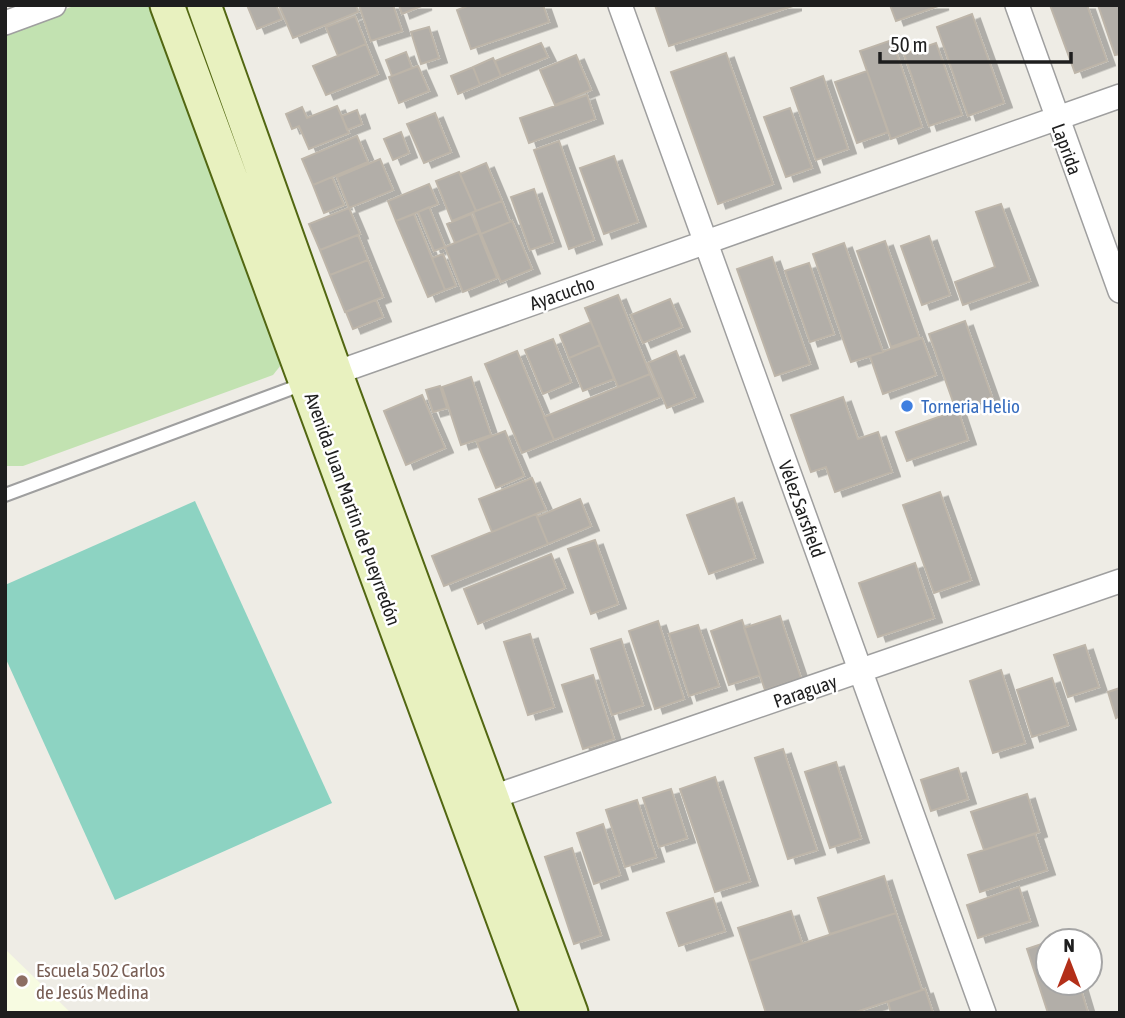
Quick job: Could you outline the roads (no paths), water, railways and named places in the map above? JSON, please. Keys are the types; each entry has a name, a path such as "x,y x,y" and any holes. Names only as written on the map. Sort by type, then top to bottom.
{"main road":[{"name":"Avenida Juan Martin de Pueyrredón","path":"167,5 490,798 570,1013"},
{"name":"Avenida Juan Martin de Pueyrredón","path":"204,5 321,378 538,1013"}],"street":[{"path":"5,23 54,5"},
{"name":"Vélez Sarsfield","path":"620,5 984,1013"},
{"name":"Laprida","path":"1017,5 1120,291"},
{"name":"Ayacucho","path":"321,378 1120,96"},
{"name":"Paraguay","path":"490,798 1120,581"}],"lane":[{"name":"Ayacucho","path":"5,495 321,378"}],"place":[{"name":"Torneria Helio","path":"907,406"},
{"name":"Escuela 502 Carlos de Jesús Medina","path":"22,981"}]}
